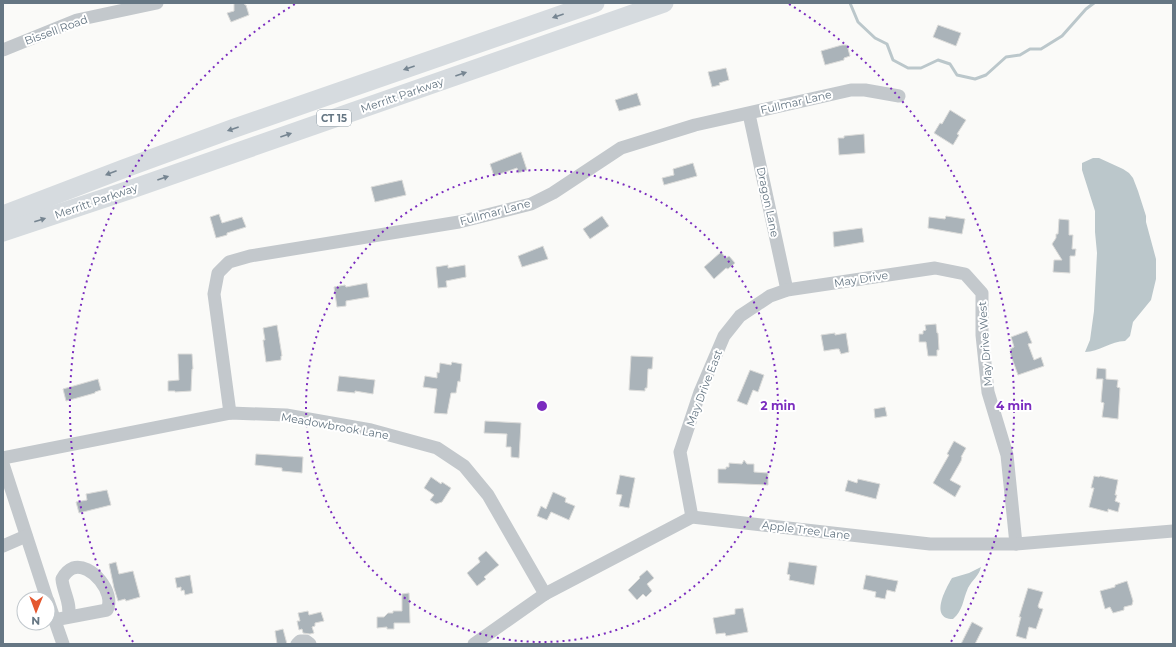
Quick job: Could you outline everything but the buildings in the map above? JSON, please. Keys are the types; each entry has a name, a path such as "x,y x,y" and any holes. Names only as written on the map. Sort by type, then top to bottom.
{"highway":[{"name":"Merritt Parkway","path":"3,215 210,137 595,3"},
{"name":"Merritt Parkway","path":"3,232 129,190 664,3"}],"street":[{"name":"Bissell Road","path":"3,50 77,20 157,3"},
{"name":"Fullmar Lane","path":"230,413 214,294 218,273 229,262 250,256 459,222 531,204 553,193 621,148 695,125 851,90 865,90 899,96"},
{"name":"Dragon Lane","path":"749,114 787,290"},
{"name":"May Drive","path":"787,290 935,268"},
{"name":"May Drive West","path":"935,268 965,274 982,293 982,335 988,392 1007,455 1016,544"},
{"name":"May Drive East","path":"692,517 680,452 700,392 724,336 740,316 770,296 787,290"},
{"name":"Meadowbrook Lane","path":"3,458 230,413 286,415 371,430 437,448 464,466 488,496 546,594"},
{"path":"3,464 45,591"},
{"name":"Apple Tree Lane","path":"692,517 930,544 1016,544 1173,531"},
{"path":"474,644 546,594 692,517"},
{"path":"3,546 26,536"},
{"path":"56,620 68,617"},
{"path":"56,625 63,644"},
{"path":"297,644 300,641 310,644"}],"shaded area":[{"path":"1093,158 1099,158 1123,169 1133,178 1146,216 1146,222 1156,259 1156,279 1151,300 1133,322 1130,336 1125,341 1120,341 1090,352 1085,352 1090,340 1094,311 1097,253 1095,211 1082,170 1082,163"},
{"path":"981,567 979,573 968,588 959,612 953,619 946,618 942,614 941,602 952,578 969,573"}],"waterway":[{"path":"850,3 858,22 875,38 887,44 893,60 908,68 921,68 938,60 950,64 957,75 975,79 986,75 1006,57 1020,55 1030,49 1041,49 1062,36 1086,9 1094,3"}]}
